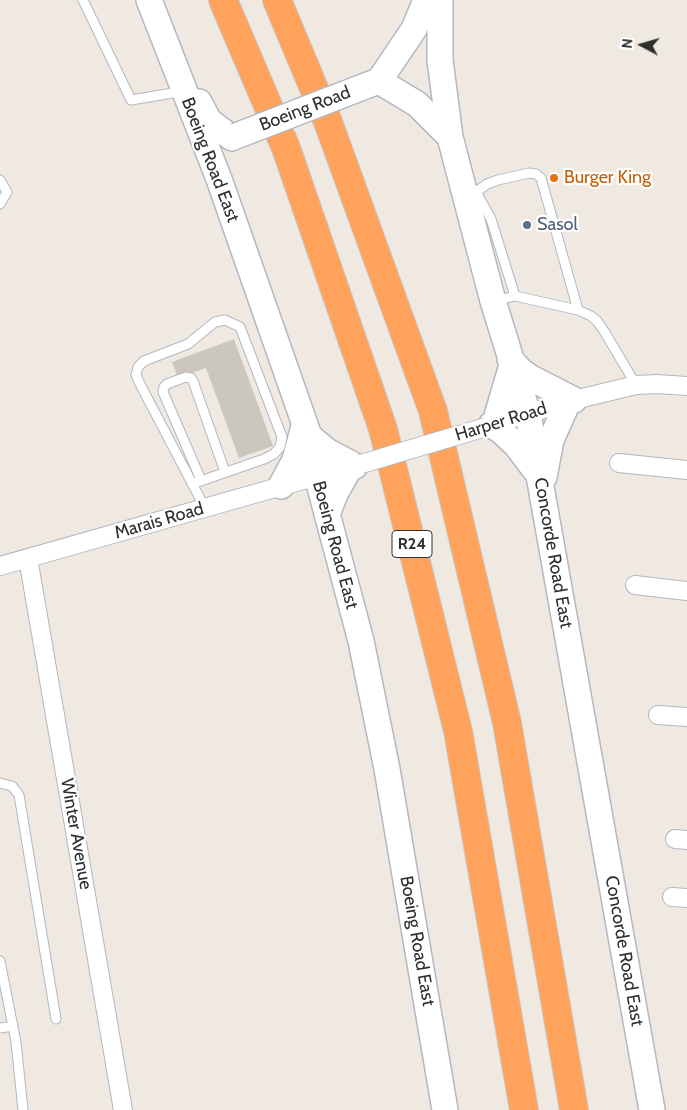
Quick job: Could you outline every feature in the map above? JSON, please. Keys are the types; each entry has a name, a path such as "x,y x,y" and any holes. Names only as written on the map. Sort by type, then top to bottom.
{"highway":[{"name":"R24","path":"223,0 286,148 383,429 458,731 524,1110"},
{"path":"277,0 328,122 433,411 507,723 574,1110"}],"main road":[{"path":"426,0 414,29 373,83 417,104 450,137"},
{"name":"Concorde Road East","path":"440,0 440,60 450,137 504,298 511,362 528,414 652,1110"},
{"name":"Boeing Road East","path":"153,10 219,179 307,429 317,476 328,512 360,641 387,769 445,1110"},
{"path":"153,10 209,121 234,137 219,179"},
{"name":"Boeing Road","path":"234,137 373,83"},
{"path":"511,362 531,378 571,401 551,440 540,484 517,446 500,430 491,425 511,362"},
{"path":"281,486 295,460 307,429 327,451 355,466 335,494 328,512"}],"street":[{"name":"Harper Road","path":"317,476 571,401 636,385 687,386"},
{"path":"619,463 687,470"},
{"name":"Marais Road","path":"0,566 317,476"},
{"name":"Winter Avenue","path":"28,558 123,1110"},
{"path":"635,585 687,591"},
{"path":"658,715 687,717"}],"lane":[{"path":"83,0 131,100 184,91"},
{"path":"468,186 487,184 529,173 536,174 541,178 578,310"},
{"path":"0,180 7,192 0,204"},
{"path":"468,186 485,207 493,226 504,298 578,310 597,321 636,385"},
{"path":"225,320 240,327 282,437 280,447 274,454 196,482 136,375 138,367 144,361 188,344 215,322 225,320"},
{"path":"205,508 163,392 167,384 186,377 191,378 193,381 225,472"},
{"path":"0,783 12,786 19,795 56,1019"},
{"path":"0,961 13,1026 23,1110"},
{"path":"0,1028 13,1026"}],"building":[{"path":"234,339 273,446 239,458 206,368 178,378 172,362"}],"place":[{"name":"Burger King","path":"554,178"},
{"name":"Sasol","path":"527,225"}]}
